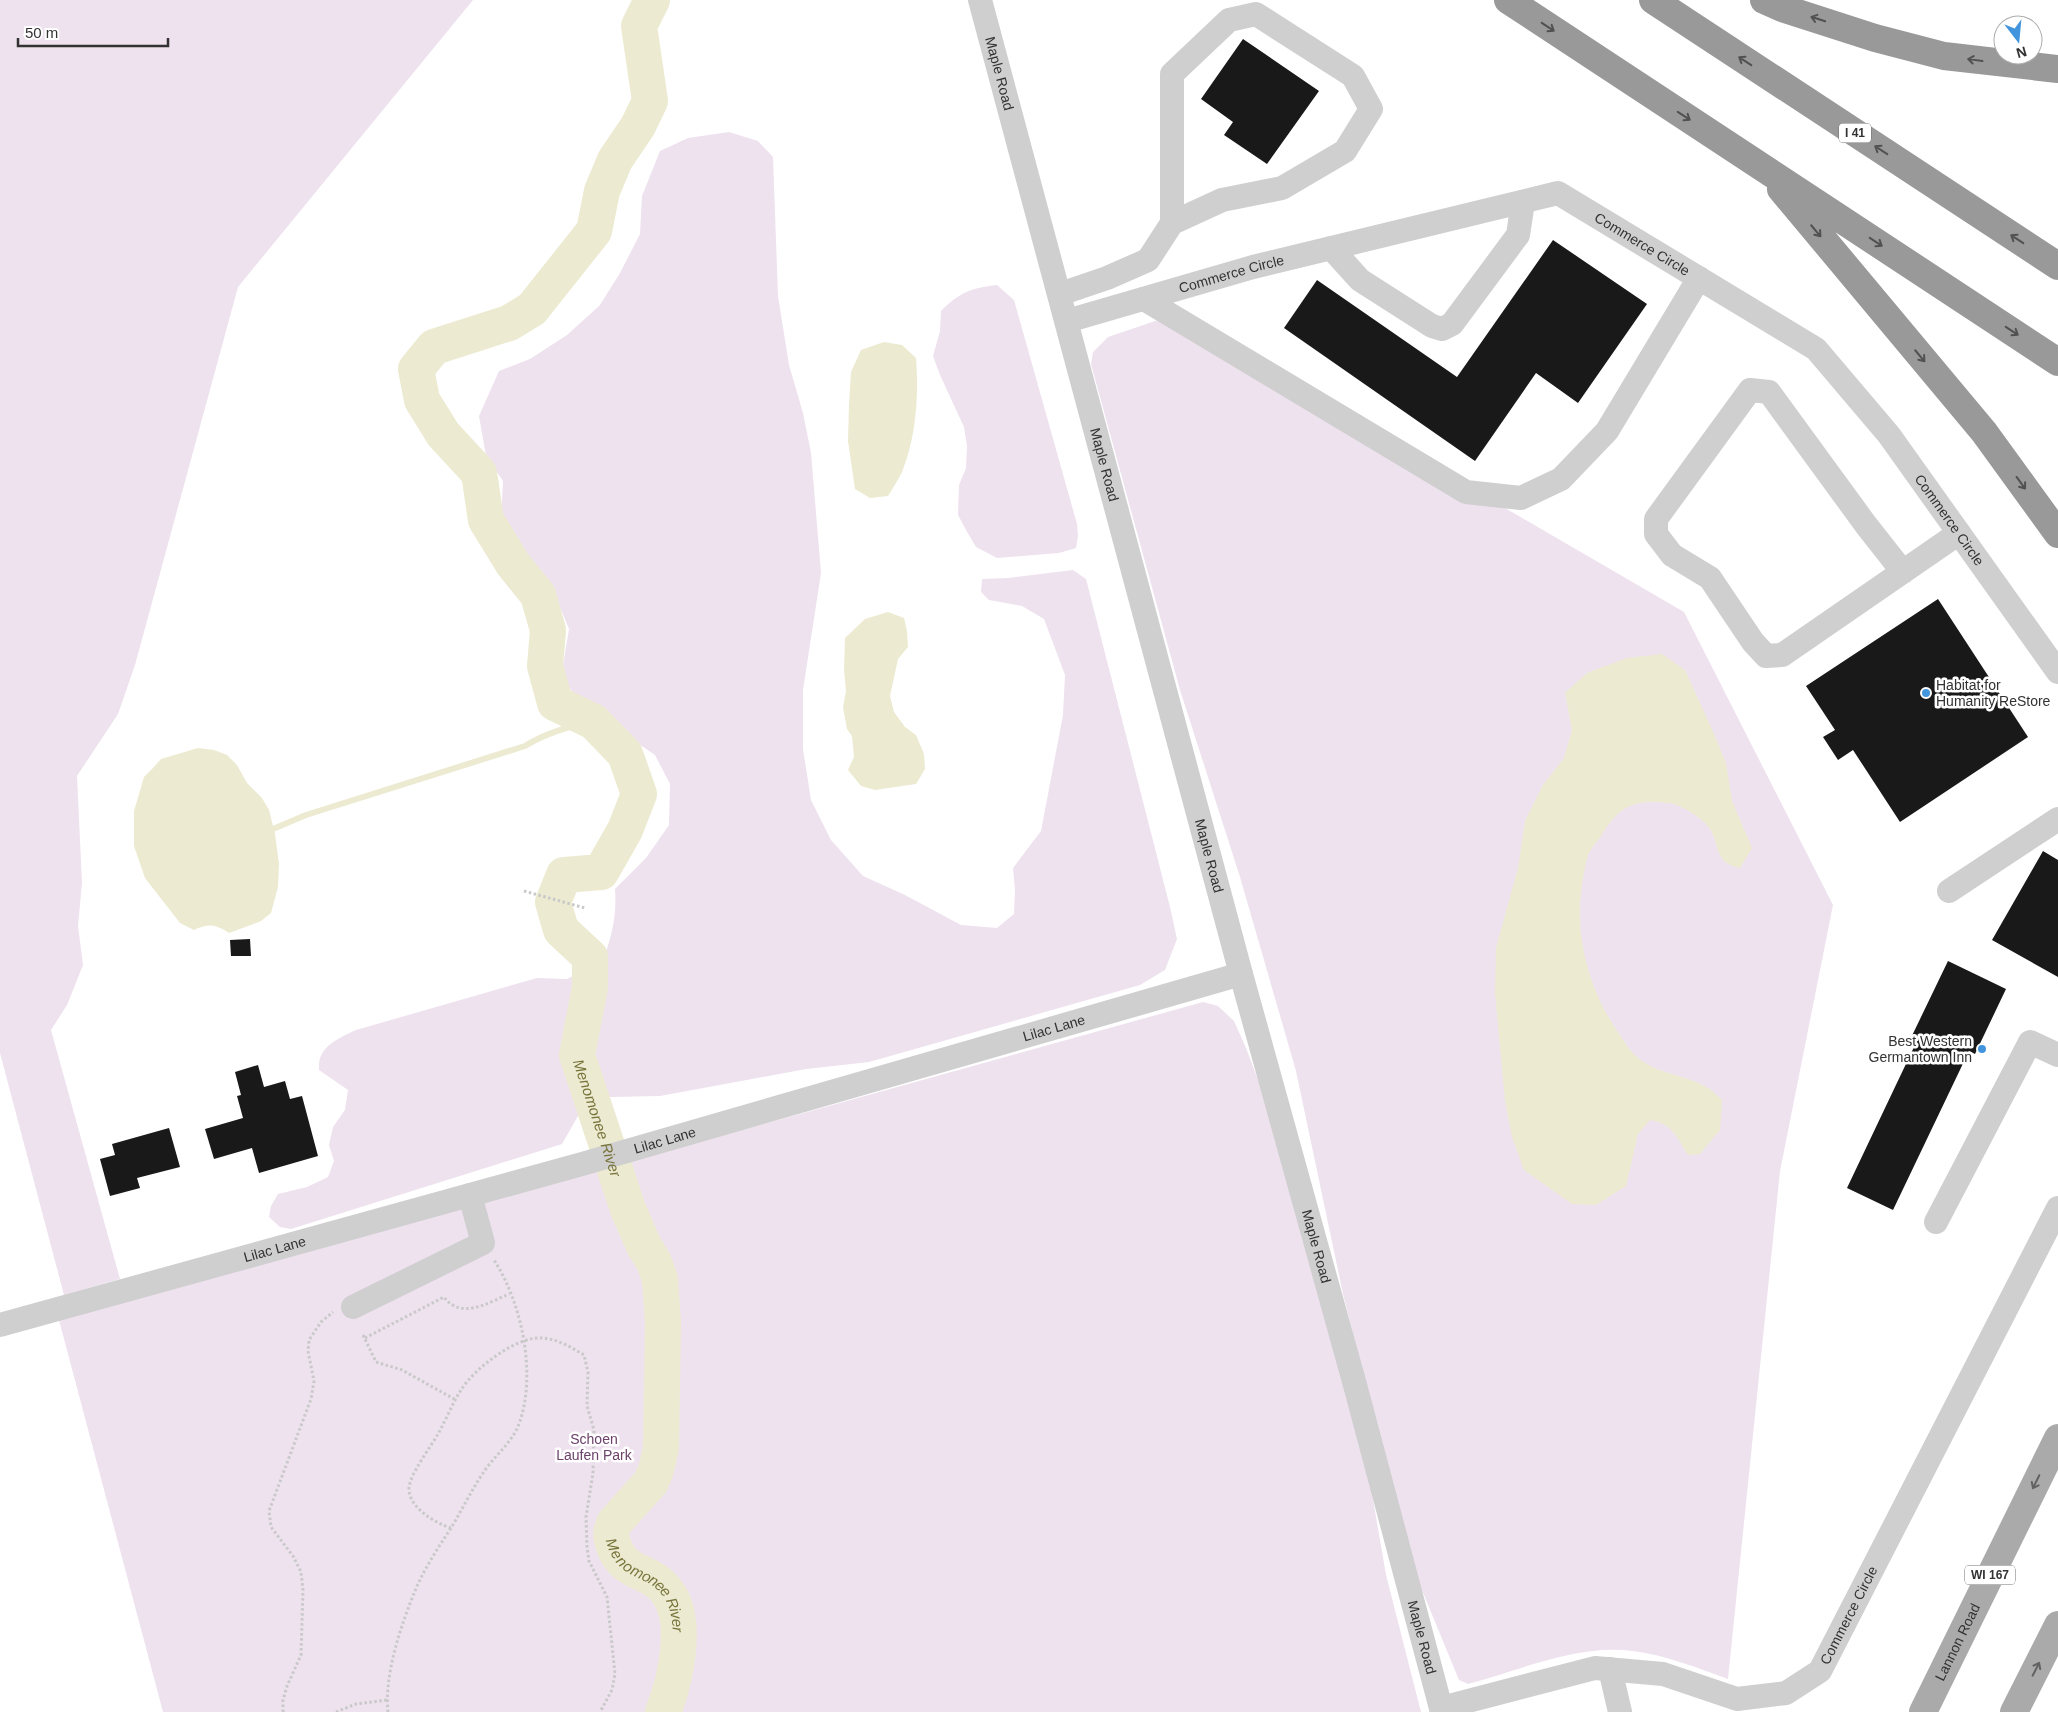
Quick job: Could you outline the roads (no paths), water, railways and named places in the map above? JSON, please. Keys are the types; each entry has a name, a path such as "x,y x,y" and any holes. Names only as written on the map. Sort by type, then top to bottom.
{"highway":[{"path":"1508,0 2058,362"},
{"name":"I 41","path":"1653,0 2058,266"},
{"path":"1764,0 1782,8 1875,38 1944,56 2058,69"},
{"path":"1762,167 1984,432 2058,534"}],"main road":[{"name":"Lannon Road","path":"1923,1712 2058,1438"},
{"path":"2014,1712 2058,1625"}],"street":[{"name":"Maple Road","path":"980,0 1241,974 1355,1386 1441,1710"},
{"path":"1060,294 1107,278 1148,260 1172,223 1222,200 1282,188 1345,151 1371,109 1353,76 1256,14 1229,20 1172,74 1172,223"},
{"name":"Commerce Circle","path":"1067,321 1253,267 1558,193 1816,349 1889,435 2058,672"},
{"path":"1331,248 1360,280 1432,326 1442,329 1452,324 1518,235 1523,202"},
{"path":"1144,298 1466,492 1521,498 1561,479 1607,431 1699,278"},
{"path":"1903,572 1769,392 1750,390 1656,519 1656,534 1672,555 1710,578 1753,642 1766,656 1782,655 1903,572 1959,533"},
{"path":"1949,891 2055,826"},
{"name":"Lilac Lane","path":"0,1325 582,1164 1241,974"},
{"path":"1936,1222 2030,1042 2058,1055"},
{"path":"345,1309 483,1243 470,1195"},
{"name":"Commerce Circle","path":"1441,1710 1595,1668 1663,1674 1737,1699 1777,1703 1786,1692 1820,1671 2058,1208"},
{"path":"1610,1669 1620,1712"}],"waterway":[{"name":"Menomonee River","path":"652,0 639,26 650,101 638,126 615,160 602,191 594,231 532,309 509,323 434,347 416,369 422,400 443,434 479,473 486,520 513,564 538,595 548,630 545,666 555,703 594,722 625,754 639,794 625,830 601,872 564,875 553,902 561,930 590,957 590,987 577,1055 628,1209 644,1246 654,1262 660,1279 663,1323 661,1448 651,1482 615,1522 611,1535 618,1555 624,1562 661,1585 668,1593 674,1605 678,1620 678,1652 672,1685 663,1712"},
{"path":"273,829 306,815 525,746 541,737 558,731 594,722"}],"place":[{"name":"Habitat for Humanity ReStore","path":"1926,693"},
{"name":"Best Western Germantown Inn","path":"1982,1049"}],"park label":[{"name":"Schoen Laufen Park","path":"594,1448"}]}
